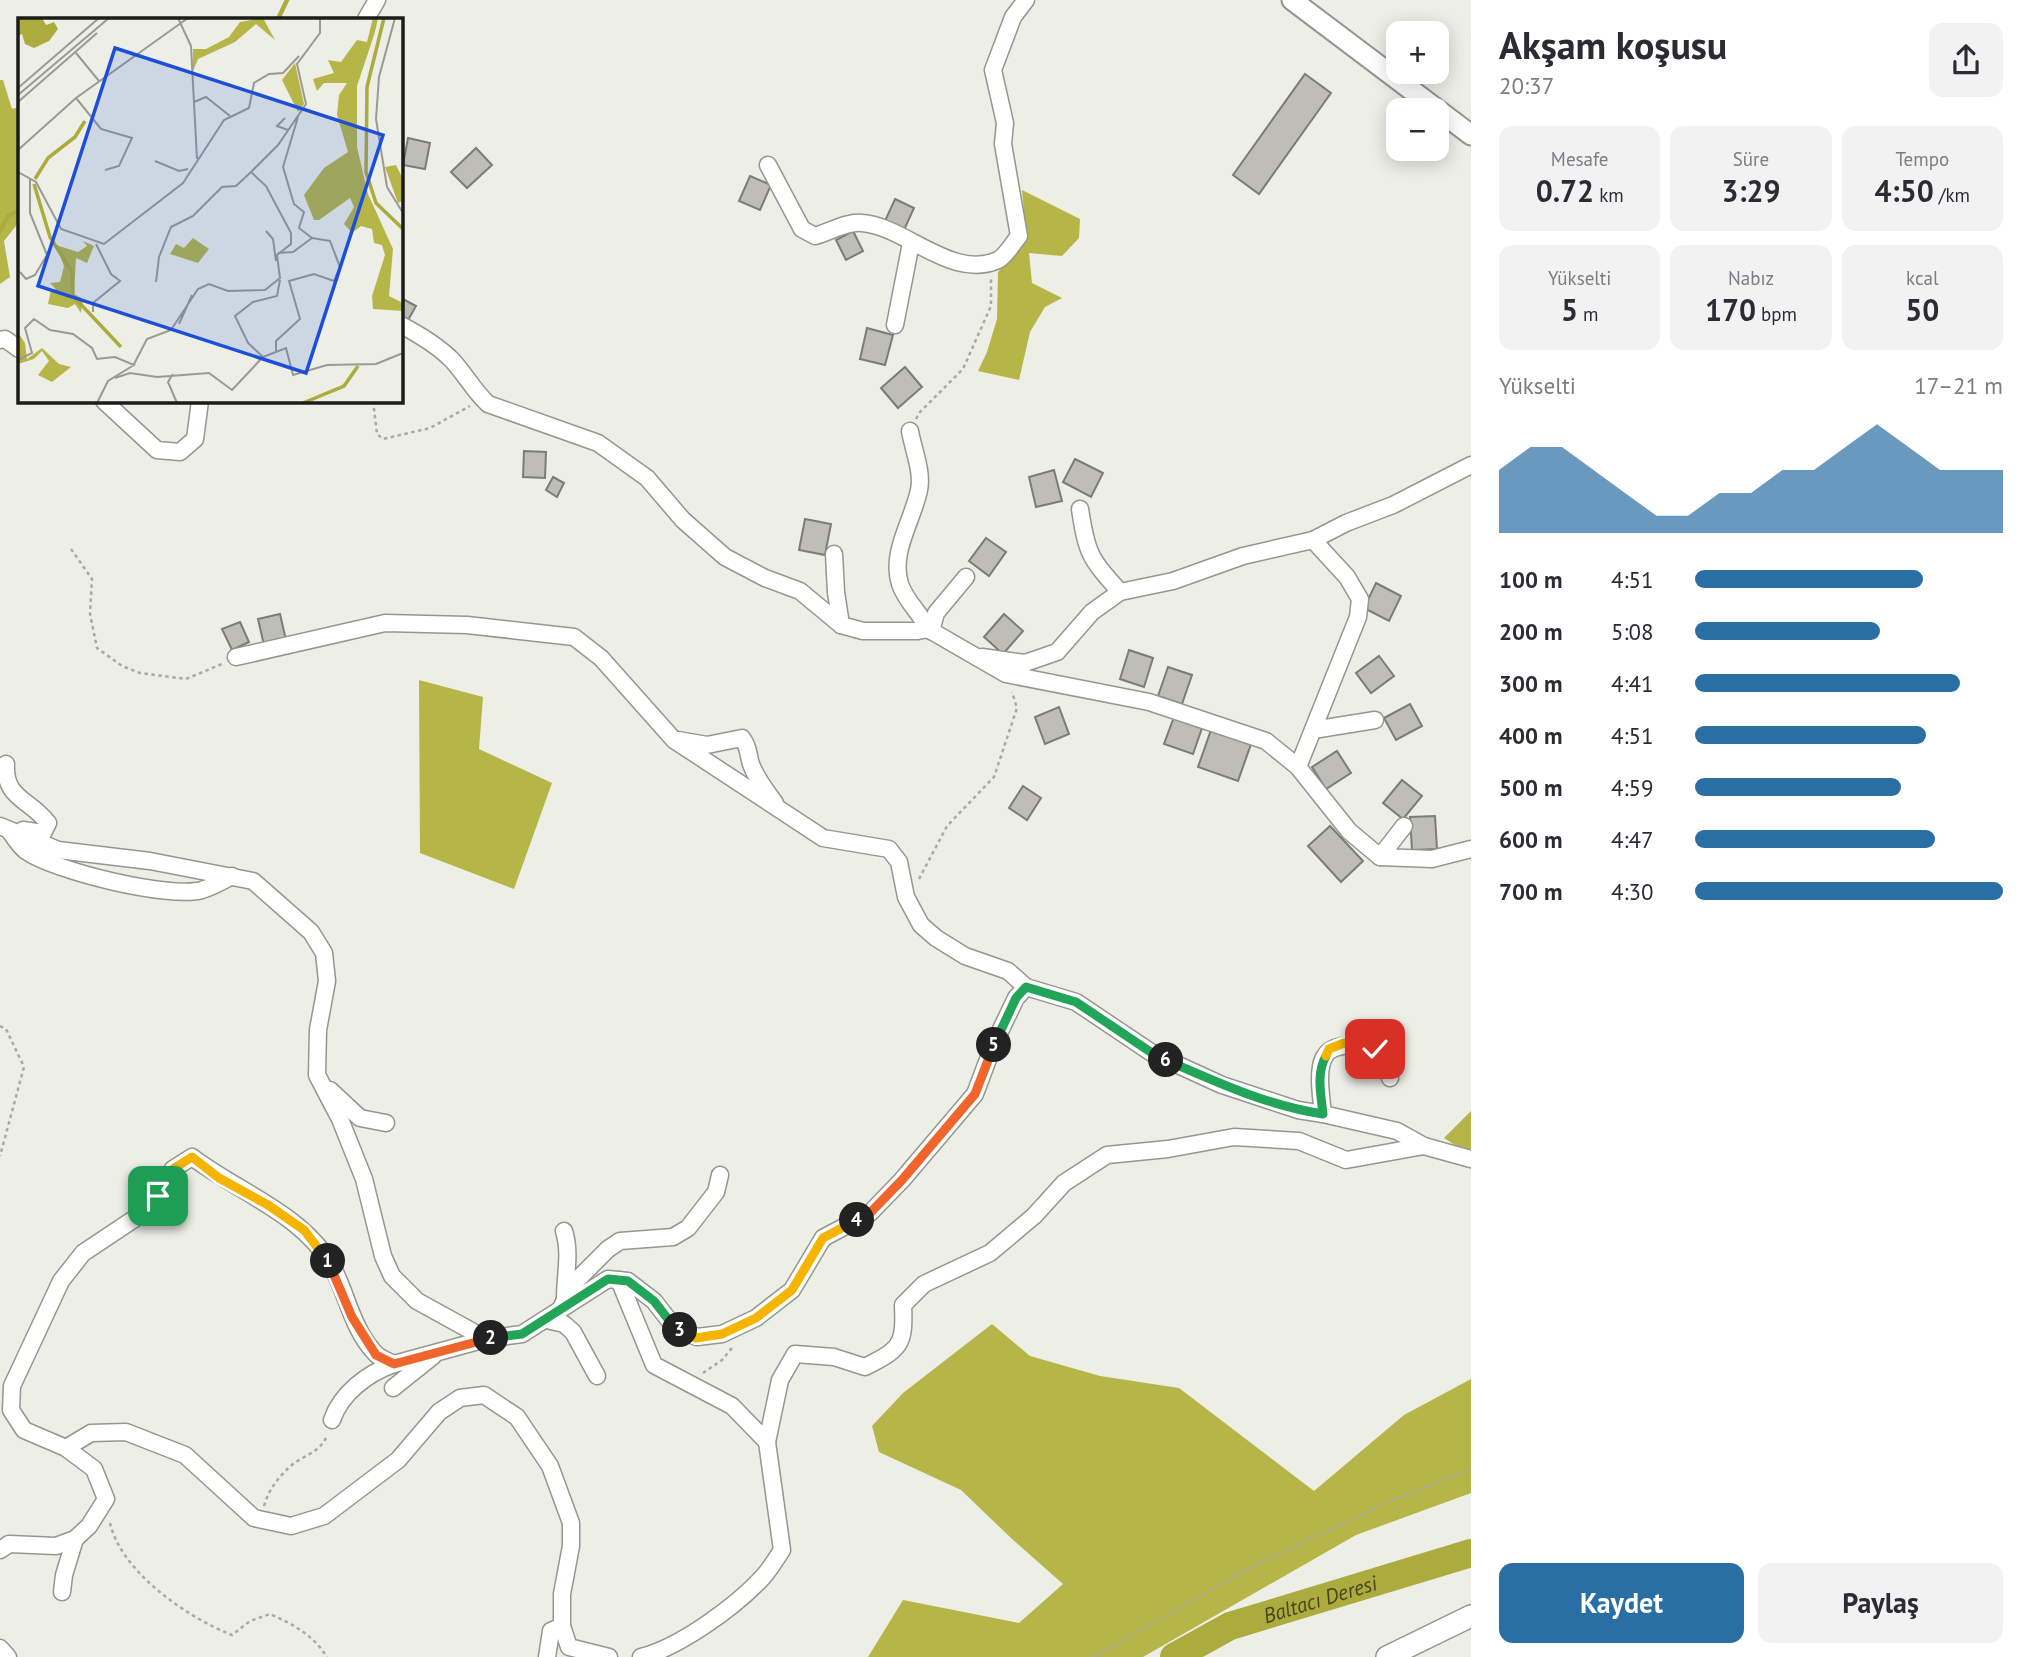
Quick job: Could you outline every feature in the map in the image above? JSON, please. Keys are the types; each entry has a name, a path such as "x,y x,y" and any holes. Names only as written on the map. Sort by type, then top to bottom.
{"main road":[{"path":"1387,1657 1471,1616"}],"street":[{"path":"367,18 377,0"},
{"path":"768,165 802,229 815,236 859,222 884,227 939,255 976,266 1000,259 1019,236 1003,144 1006,123 993,70 1013,17 1026,0"},
{"path":"1292,0 1471,135"},
{"path":"895,325 911,243"},
{"path":"402,326 426,338 452,360 488,404 598,443 647,478 683,520 725,557 765,578 800,591 841,625 863,631 930,630"},
{"path":"0,340 5,339 18,348"},
{"path":"105,402 156,450 180,452 195,439 201,402"},
{"path":"910,432 919,488 904,534 899,581 907,601 924,619 930,630 1006,674 1149,702 1266,741 1298,767 1349,831 1380,857 1432,859 1471,849"},
{"path":"973,656 1025,663 1057,652 1092,612 1121,592 1173,580 1243,556 1313,540 1346,523 1394,505 1471,465"},
{"path":"1080,509 1085,545 1092,560 1121,592"},
{"path":"1298,767 1358,617 1360,599 1347,577 1313,540"},
{"path":"834,554 841,625"},
{"path":"930,630 936,613 966,577"},
{"path":"236,657 385,623 467,625 574,637 601,658 674,740 823,838 889,849 899,862 906,897 921,925 965,956 1008,971 1026,987 1076,1002 1152,1053 1222,1085 1298,1110 1397,1131 1424,1146 1471,1159"},
{"path":"1313,730 1375,720"},
{"path":"674,740 707,746 742,738 750,749 751,762 765,790 783,813"},
{"path":"3,827 43,833 48,822 9,788 6,764"},
{"path":"1380,857 1404,826"},
{"path":"3,827 58,850 150,861 253,881 311,932 324,953 327,981 318,1030 317,1075 340,1119 364,1179 383,1256 392,1276 417,1300 486,1339"},
{"path":"3,827 24,850 46,863 152,890 202,890 232,876"},
{"path":"332,1420 336,1405 374,1371 440,1350 522,1334 608,1279 628,1281 654,1301 675,1328 696,1338 722,1334 756,1318 792,1290 823,1238 870,1213 902,1180 975,1094 993,1046 1016,998 1026,987"},
{"path":"1323,1114 1320,1085 1322,1061 1329,1049 1344,1043 1375,1049 1388,1069 1390,1078"},
{"path":"317,1075 342,1103 360,1118 386,1123"},
{"path":"641,1657 657,1653 703,1627 763,1577 782,1550 767,1442 780,1380 795,1354 834,1357 865,1367 894,1352 904,1331 902,1305 924,1284 990,1253 1034,1216 1064,1183 1107,1155 1168,1149 1234,1138 1299,1141 1346,1160 1424,1146"},
{"path":"0,1550 9,1545 56,1546 75,1539 89,1526 106,1499 94,1469 66,1448 24,1430 11,1410 6,1384 61,1280 83,1253 140,1215 158,1196 173,1169 192,1157 219,1178 268,1205 304,1230 331,1266 352,1317 376,1355 394,1364"},
{"path":"557,1310 574,1283 593,1262 620,1241 673,1237 688,1228 716,1192 720,1175"},
{"path":"565,1231 569,1247 557,1310 564,1324 573,1332 597,1376"},
{"path":"619,1280 654,1365 732,1406 767,1442"},
{"path":"393,1388 440,1350"},
{"path":"66,1448 91,1433 126,1432 185,1455 254,1518 291,1526 324,1516 398,1460 439,1412 460,1398 484,1395 516,1417 550,1466 571,1523 571,1546 562,1594 562,1626 569,1647 609,1657"},
{"path":"62,1592 64,1575 75,1539"},
{"path":"547,1657 551,1631 562,1626"},
{"path":"0,1648 8,1657"}],"path":[{"path":"910,432 919,413 962,369 968,357 991,306 991,262"},
{"path":"373,402 377,434 383,439 430,428 482,399"},
{"path":"71,549 92,579 90,614 97,648 121,666 141,673 186,679 236,657"},
{"path":"919,881 947,826 994,776 1017,708 1006,674"},
{"path":"0,1026 6,1029 24,1067 0,1156"},
{"path":"689,1382 722,1360 734,1345"},
{"path":"260,1519 269,1490 294,1464 325,1441 332,1420"},
{"path":"1094,1657 1253,1566 1384,1504 1471,1469"},
{"path":"106,1499 111,1528 122,1550 145,1579 177,1606 206,1625 232,1635 250,1621 270,1614 295,1625 321,1648 327,1657"}],"shaded area":[{"path":"0,80 3,80 12,109 18,107 18,223 4,241 10,277 0,284"},
{"path":"1022,190 1080,219 1079,238 1062,256 1029,253 1032,283 1062,298 1045,307 1030,332 1019,380 978,371 997,319 998,272 1021,247 1026,235"},
{"path":"419,680 483,697 479,749 552,783 514,889 420,853"},
{"path":"1471,1111 1471,1151 1461,1149 1444,1138"},
{"path":"992,1324 1030,1356 1100,1376 1179,1388 1314,1491 1404,1415 1471,1379 1471,1493 1356,1535 1143,1657 868,1657 903,1600 1019,1623 1063,1584 961,1490 879,1452 872,1426 903,1393"}],"building":[{"path":"1305,74 1331,93 1259,194 1233,175"},
{"path":"408,138 430,143 425,169 403,165"},
{"path":"476,148 492,165 467,188 451,172"},
{"path":"750,176 771,185 760,210 739,201"},
{"path":"895,199 914,208 904,230 885,221"},
{"path":"853,231 863,251 846,260 836,240"},
{"path":"402,299 416,306 407,322 402,320"},
{"path":"867,328 893,335 885,365 860,359"},
{"path":"905,367 922,387 898,408 881,388"},
{"path":"524,451 546,452 545,478 523,477"},
{"path":"1075,459 1103,473 1091,497 1063,482"},
{"path":"1054,470 1062,501 1036,507 1029,477"},
{"path":"553,477 564,483 557,497 546,490"},
{"path":"805,519 831,524 825,555 799,550"},
{"path":"986,538 1006,552 989,576 969,561"},
{"path":"1376,583 1401,596 1389,621 1364,608"},
{"path":"280,614 286,640 264,645 258,619"},
{"path":"1004,614 1023,631 1003,654 984,637"},
{"path":"240,622 249,642 232,650 222,629"},
{"path":"1129,650 1153,658 1144,687 1120,679"},
{"path":"1379,656 1394,676 1371,693 1356,673"},
{"path":"1168,667 1192,675 1182,704 1158,696"},
{"path":"1410,704 1422,726 1396,740 1384,718"},
{"path":"1059,707 1069,734 1045,744 1035,717"},
{"path":"1174,717 1202,728 1193,754 1164,744"},
{"path":"1211,730 1251,744 1238,781 1198,767"},
{"path":"1337,751 1351,773 1326,789 1312,767"},
{"path":"1402,780 1422,796 1403,819 1383,803"},
{"path":"1023,786 1041,798 1027,820 1009,808"},
{"path":"1435,816 1437,849 1412,850 1410,817"},
{"path":"1330,826 1363,861 1341,882 1308,846"}],"waterway":[{"path":"278,18 287,0"},
{"path":"0,231 8,216 18,211"},
{"name":"Baltacı Deresi","path":"1174,1657 1230,1626 1471,1553"}],"route":[{"path":"158,1196 173,1169 192,1157 219,1178 268,1205 304,1230 331,1266 352,1317 376,1355 394,1364 486,1339 522,1334 608,1279 628,1281 654,1301 675,1328 696,1338 722,1334 756,1318 792,1290 823,1238 870,1213 902,1180 975,1094 993,1046 1016,998 1026,987 1076,1002 1152,1053 1222,1085 1298,1110 1323,1114 1320,1085 1322,1061 1329,1049 1344,1043 1375,1049"}]}
